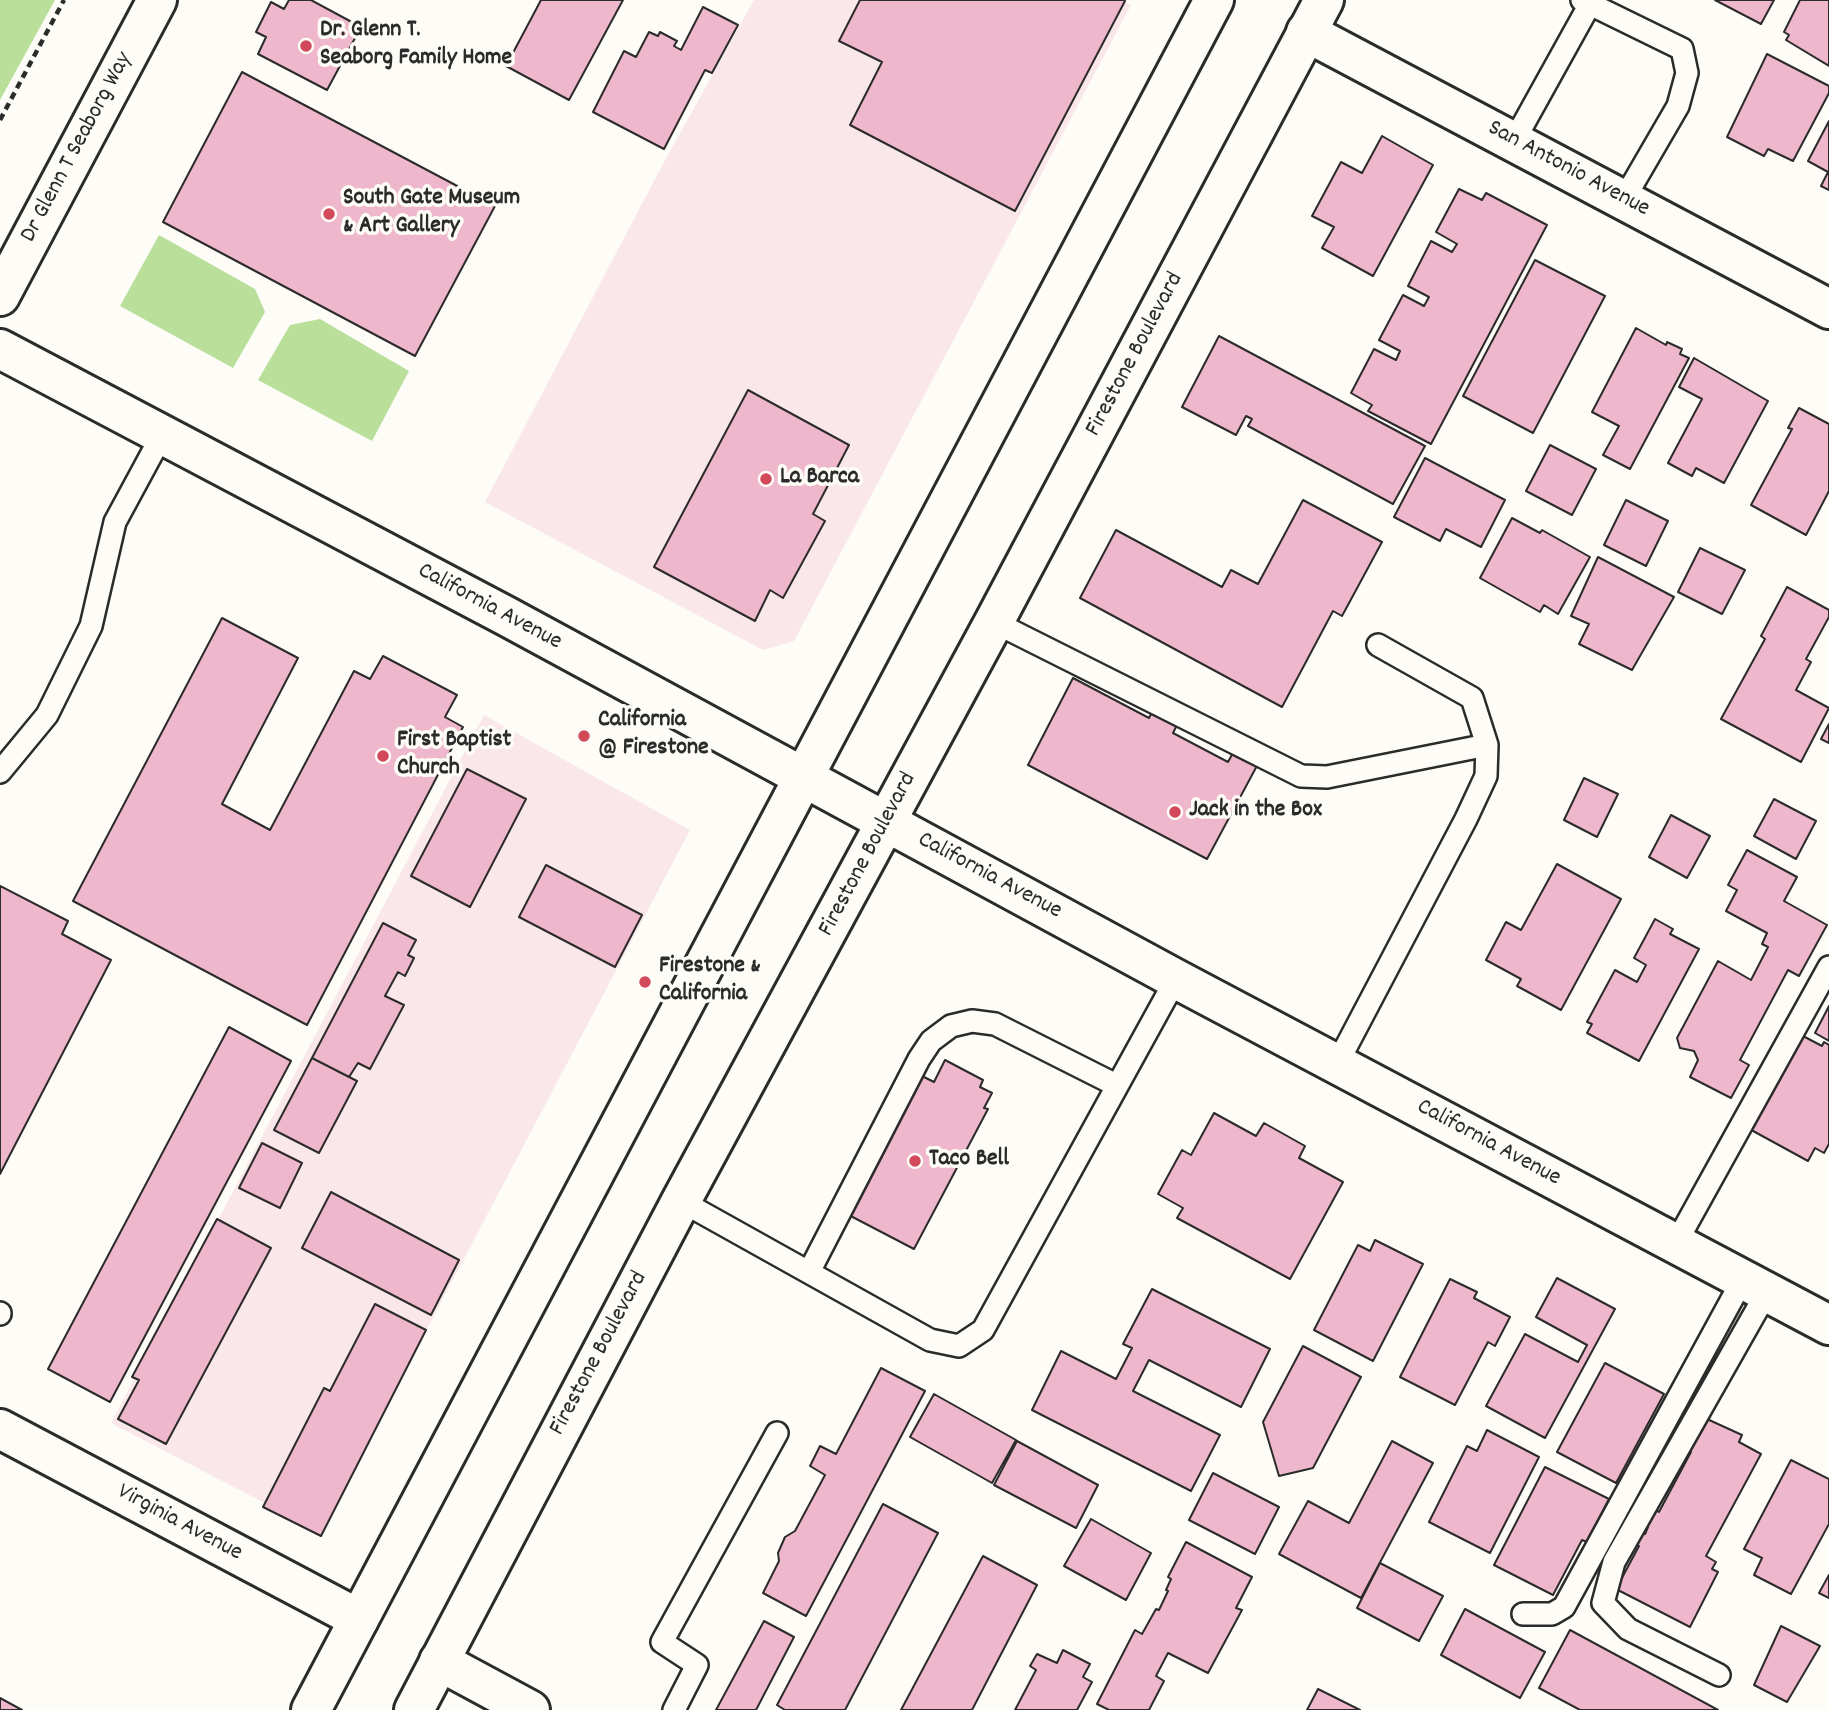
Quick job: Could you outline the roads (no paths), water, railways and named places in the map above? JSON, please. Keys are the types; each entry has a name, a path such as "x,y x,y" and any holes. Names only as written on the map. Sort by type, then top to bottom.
{"main road":[{"name":"Dr Glenn T Seaborg Way","path":"0,296 157,0"},
{"path":"311,1710 1214,0"},
{"name":"San Antonio Avenue","path":"1315,16 1514,141 1829,309"},
{"name":"Firestone Boulevard","path":"414,1710 681,1201 887,822 1315,16"},
{"name":"California Avenue","path":"1,353 162,435 1176,979 1829,1325"},
{"name":"Virginia Avenue","path":"0,1429 359,1619"},
{"path":"439,1661 530,1710"}],"lane":[{"path":"1514,141 1586,2 1682,50 1688,73 1678,106 1624,199"},
{"path":"0,772 47,715 91,626 115,522 162,435"},
{"path":"994,622 1301,776 1327,777 1486,745"},
{"path":"1337,1064 1486,776 1486,745 1472,698 1378,645"},
{"path":"1676,1243 1829,967"},
{"path":"681,1201 930,1340 959,1346 983,1331 1176,979"},
{"path":"809,1272 919,1059 931,1041 951,1026 972,1021 995,1024 1116,1085"},
{"path":"1522,1614 1552,1614 1564,1607 1755,1286"},
{"path":"1719,1675 1628,1629 1603,1604 1614,1562 1755,1286"},
{"path":"674,1710 697,1665 662,1642 777,1433"}],"place":[{"name":"Dr. Glenn T. Seaborg Family Home","path":"306,46"},
{"name":"South Gate Museum & Art Gallery","path":"329,214"},
{"name":"La Barca","path":"766,479"},
{"name":"California @ Firestone","path":"584,736"},
{"name":"First Baptist Church","path":"383,756"},
{"name":"Jack in the Box","path":"1175,812"},
{"name":"Firestone & California","path":"645,982"},
{"name":"Taco Bell","path":"915,1161"}]}
